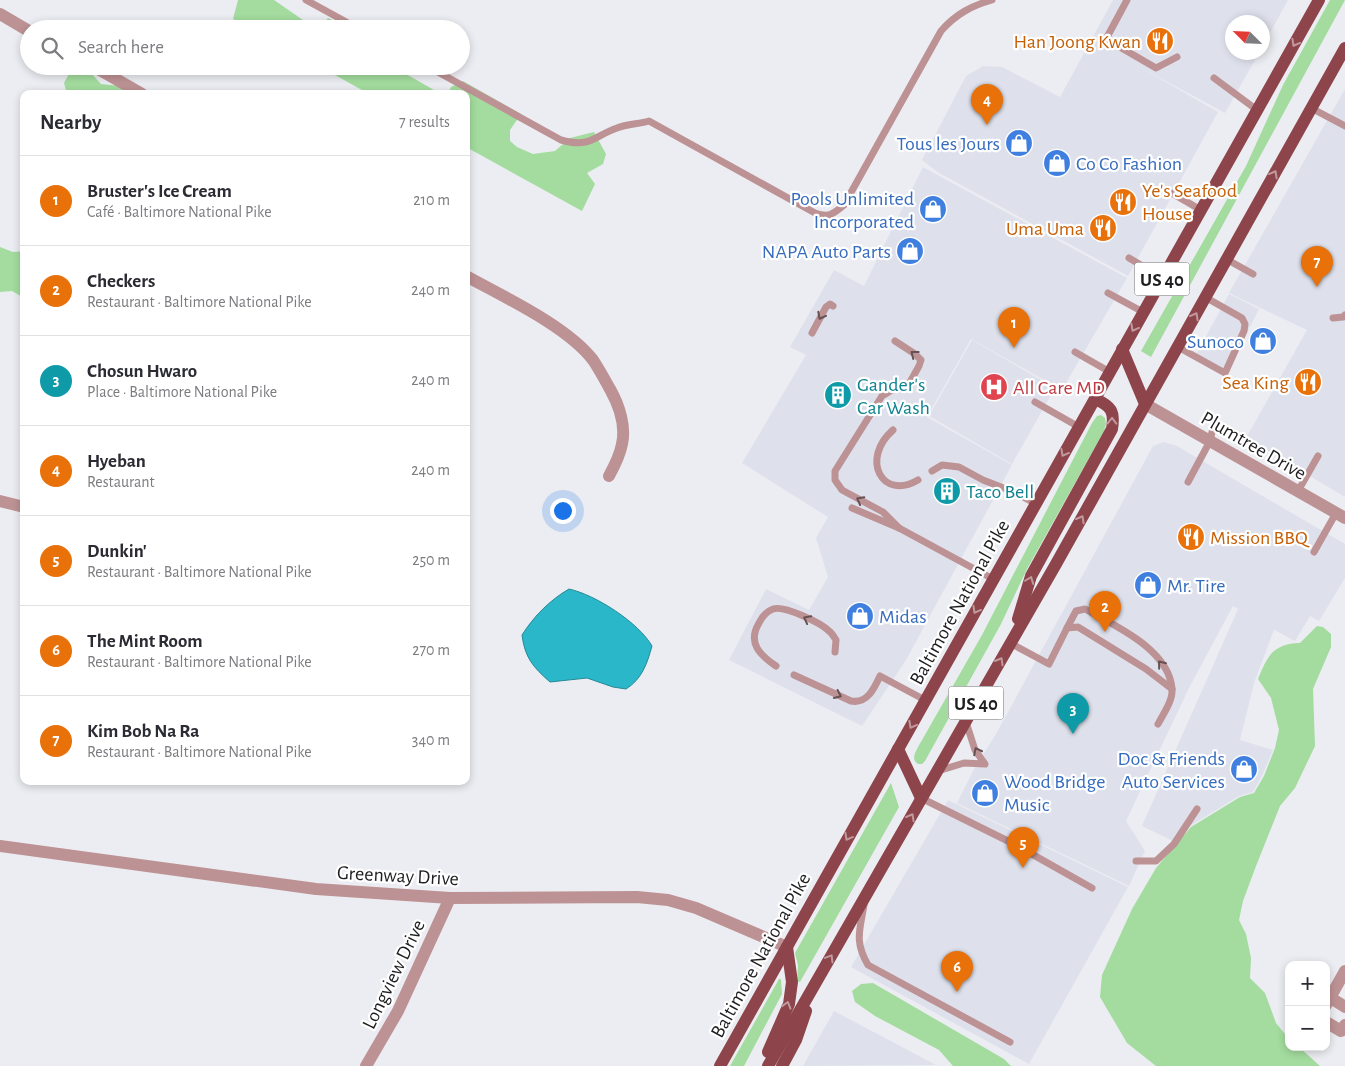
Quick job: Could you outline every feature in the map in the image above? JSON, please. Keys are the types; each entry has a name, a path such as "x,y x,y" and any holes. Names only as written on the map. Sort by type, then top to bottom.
{"main road":[{"name":"Baltimore National Pike","path":"720,1066 1319,0"},
{"name":"US 40","path":"768,1066 1178,347 1345,48"},
{"path":"1122,349 1145,404"},
{"path":"1010,643 1031,576 1112,429 1114,418 1111,410 1106,404 1095,399"},
{"path":"898,749 921,798"},
{"path":"763,1066 789,1004 792,982 787,947"},
{"path":"782,1066 796,1040 820,974"}],"street":[{"path":"0,14 20,26"},
{"path":"108,75 135,90"},
{"path":"470,278 550,324 578,345 592,360 616,400 623,422 623,442 618,459 609,476"},
{"name":"Plumtree Drive","path":"1145,404 1340,515"},
{"path":"0,502 20,506"},
{"name":"Greenway Drive","path":"0,846 282,885 450,898 637,897 668,900 696,908 787,947"},
{"name":"Longview Drive","path":"366,1066 398,1011 450,898"},
{"path":"1330,997 1345,971"},
{"path":"1330,1002 1345,1007"},
{"path":"1330,1024 1341,1031 1345,1025"}],"lane":[{"path":"306,0 343,20"},
{"path":"443,75 560,140 575,144 589,142 618,128 649,122 815,213 824,216 834,214 844,205 941,30 962,11 992,0"},
{"path":"1127,0 1106,39 1156,68 1177,56"},
{"path":"1214,78 1257,110"},
{"path":"1311,108 1345,126"},
{"path":"1168,191 1201,210"},
{"path":"1130,258 1163,278"},
{"path":"1226,259 1253,274"},
{"path":"1108,293 1143,312"},
{"path":"1178,347 1225,373 1244,331 1245,324 1242,318 1205,297"},
{"path":"812,333 826,307 830,304 833,306"},
{"path":"1333,318 1343,317 1345,314"},
{"path":"895,341 921,360 919,366 909,384 882,396 835,471 834,480 842,490 883,512 899,528"},
{"path":"1075,352 1110,372"},
{"path":"1035,402 1079,427"},
{"path":"1188,482 1210,441 1215,418"},
{"path":"893,430 885,437 879,447 876,458 877,470 883,479 893,484 909,485 918,480"},
{"path":"1298,491 1318,456"},
{"path":"932,471 942,465 959,467 1036,504"},
{"path":"852,508 899,528 993,579"},
{"path":"1314,552 1340,515"},
{"path":"776,666 761,656 754,641 755,629 763,616 773,609 790,610 829,630 836,640 836,652"},
{"path":"1010,643 1049,664 1076,611 1085,609 1145,644 1167,670 1172,689 1170,700 1158,724"},
{"path":"1068,628 1078,627 1146,669 1172,689"},
{"path":"794,675 857,702 870,694 880,676 925,700"},
{"path":"936,772 964,763 985,764 975,750 966,721"},
{"path":"921,798 1014,844 1092,888"},
{"path":"1136,861 1156,860 1174,844 1197,809"},
{"path":"866,897 858,941 862,955 868,965 1010,1042"}],"shaded area":[{"path":"1113,0 1288,0 1270,33 1270,15 1225,15 1225,60 1255,60 1225,113 1138,66 1218,112 1128,276 939,173 922,160 966,76 983,66 1002,67 1060,97"},
{"path":"1345,89 1345,497 1246,438 1307,330 1229,293"},
{"path":"923,167 1127,278 1062,390 971,339 927,417 1012,465 906,660 862,726 729,660 766,589 809,610 828,577 816,538 828,517 742,463 806,355 790,347 834,270 864,286"},
{"path":"1229,294 1259,309 1227,372 1196,355"},
{"path":"972,340 1055,388 1012,464 929,416"},
{"path":"1164,442 1177,446 1345,544 1345,578 1319,621 1310,616 1295,641 1267,626 1274,630 1254,683 1240,740 1273,750 1253,792 1239,796 1190,826 1177,843 1142,826 1238,609 1233,606 1189,688 1126,821 1145,851 1129,886 957,803 1153,446"},
{"path":"948,800 1128,887 1029,1064 851,967"},
{"path":"834,1011 936,1065 803,1066"}],"green space":[{"path":"238,0 274,0 303,20 235,20 233,19"},
{"path":"1330,0 1345,0 1151,357 1141,351 1246,166 1283,85"},
{"path":"68,75 93,75 101,84 121,86 123,90 66,90 64,83"},
{"path":"335,75 408,75 434,90 362,90"},
{"path":"463,81 521,114 510,130 510,141 517,147 533,154 555,151 570,138 594,132 606,154 603,164 587,173 595,184 582,211 470,149 470,90 450,90 451,87"},
{"path":"0,247 13,252 20,251 20,296 12,291 0,292"},
{"path":"1101,415 1105,418 1104,431 1027,569 1001,624 925,761 922,764 918,764 914,758 918,747 982,635 1092,423 1097,416"},
{"path":"1317,626 1323,627 1331,634 1331,647 1313,689 1315,746 1295,788 1280,806 1243,901 1239,920 1246,934 1251,958 1250,978 1265,993 1276,1023 1285,1034 1285,1051 1303,1051 1320,1066 1156,1066 1127,1043 1100,997 1102,975 1132,909 1156,868 1191,827 1240,797 1254,793 1264,776 1275,748 1279,730 1271,698 1258,679 1265,663 1273,652 1283,646 1300,643"},
{"path":"891,783 899,807 800,982 797,981 798,965 795,953"},
{"path":"779,979 781,979 782,994 744,1066 730,1066"},
{"path":"873,983 1004,1059 1011,1066 953,1066 939,1050 875,1016 855,1002 852,991 861,984"}],"water":[{"path":"569,589 592,597 616,611 637,628 652,646 640,676 626,689 613,687 587,678 550,682 531,662 525,650 522,635 543,609"}],"place":[{"name":"Han Joong Kwan","path":"1160,41"},
{"name":"Hyeban","path":"987,125"},
{"name":"Tous les Jours","path":"1019,143"},
{"name":"Co Co Fashion","path":"1057,163"},
{"name":"Ye's Seafood House","path":"1123,202"},
{"name":"Pools Unlimited Incorporated","path":"933,209"},
{"name":"Uma Uma","path":"1103,228"},
{"name":"NAPA Auto Parts","path":"910,251"},
{"name":"Kim Bob Na Ra","path":"1317,287"},
{"name":"Sunoco","path":"1263,341"},
{"name":"Bruster's Ice Cream","path":"1014,348"},
{"name":"Sea King","path":"1308,382"},
{"name":"All Care MD","path":"994,387"},
{"name":"Gander's Car Wash","path":"838,395"},
{"name":"Taco Bell","path":"947,491"},
{"name":"Mission BBQ","path":"1191,537"},
{"name":"Mr. Tire","path":"1148,585"},
{"name":"Midas","path":"860,616"},
{"name":"Checkers","path":"1105,632"},
{"name":"Chosun Hwaro","path":"1073,734"},
{"name":"Doc & Friends Auto Services","path":"1244,769"},
{"name":"Wood Bridge Music","path":"985,793"},
{"name":"Dunkin'","path":"1023,868"},
{"name":"The Mint Room","path":"957,992"}]}
